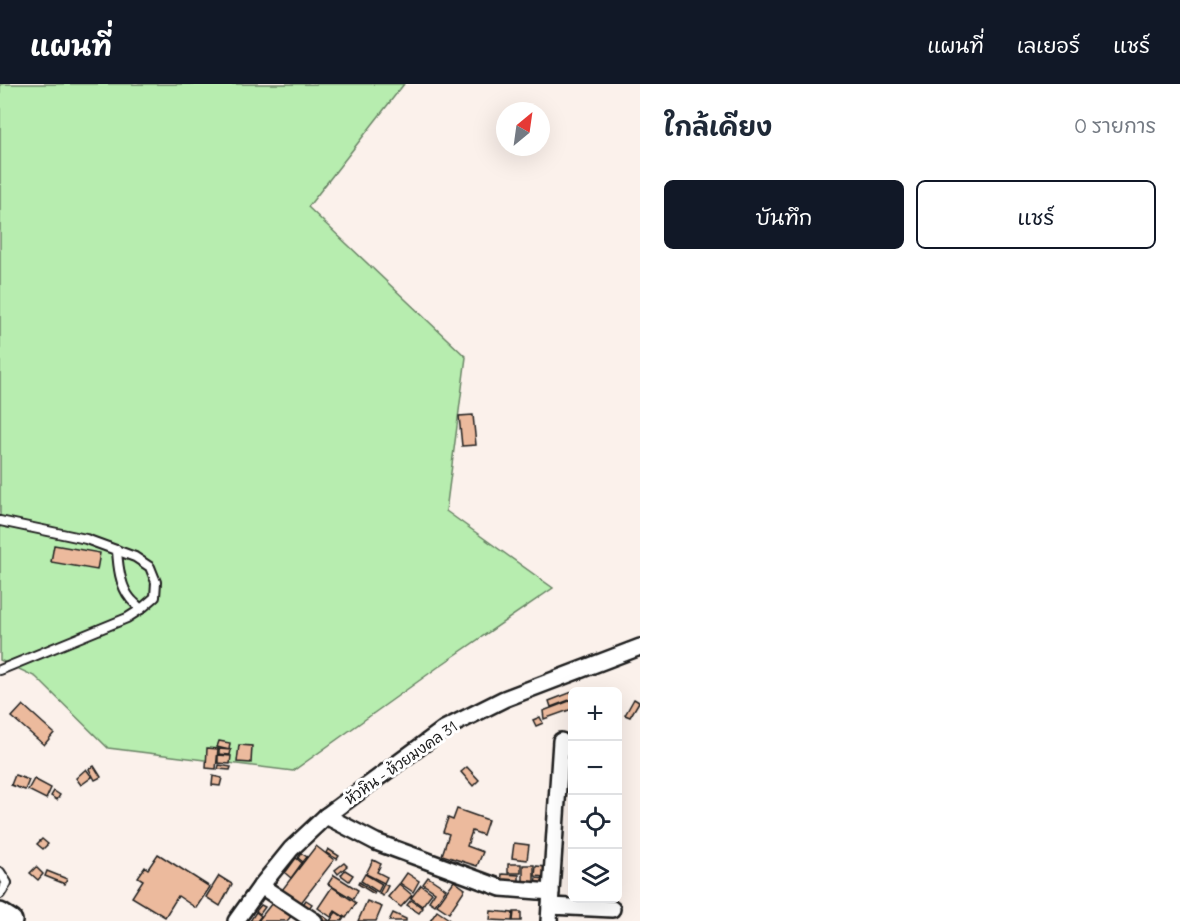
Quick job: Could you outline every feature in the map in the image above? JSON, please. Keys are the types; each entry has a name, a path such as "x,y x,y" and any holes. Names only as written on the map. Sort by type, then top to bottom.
{"main road":[{"path":"0,914 11,921"}],"street":[{"name":"หัวหิน - ห้วยมงคล 31","path":"236,921 291,849 326,816 444,729 504,699 640,647"},
{"path":"550,906 561,741"},
{"path":"326,816 376,842 550,906 612,909"},
{"path":"261,886 314,921"}],"lane":[{"path":"0,521 86,539 135,557 150,567 156,582 155,597 127,618 0,670"},
{"path":"117,550 118,564 129,597 141,609"},
{"path":"0,872 7,883 0,894"}],"green space":[{"path":"0,84 404,84 308,207 466,357 446,511 553,588 293,771 108,748 36,677 0,660"}],"building":[{"path":"473,415 476,445 462,446 459,416"},
{"path":"54,545 100,553 97,570 51,562"},
{"path":"568,694 568,701 551,707 549,701"},
{"path":"634,699 639,702 630,717 625,715"},
{"path":"568,702 568,710 544,719 543,711"},
{"path":"23,705 54,733 44,745 12,717"},
{"path":"540,717 543,723 536,726 533,720"},
{"path":"219,741 230,743 229,750 217,747"},
{"path":"239,745 252,746 251,763 237,762"},
{"path":"207,748 218,749 216,769 206,768"},
{"path":"219,749 231,750 230,755 219,754"},
{"path":"218,755 231,756 230,764 218,763"},
{"path":"219,765 231,767 230,770 218,769"},
{"path":"94,766 101,777 95,780 89,769"},
{"path":"467,767 479,780 473,786 461,772"},
{"path":"86,769 92,777 81,785 76,778"},
{"path":"15,775 29,780 25,790 11,785"},
{"path":"213,776 222,778 220,786 212,785"},
{"path":"34,779 51,788 46,799 28,790"},
{"path":"54,791 60,795 57,800 51,796"},
{"path":"457,809 488,820 483,835 472,831 467,846 483,852 477,866 442,855 449,834 443,832 448,818 453,820"},
{"path":"42,839 48,844 43,849 37,844"},
{"path":"514,843 529,845 527,860 512,858"},
{"path":"316,846 334,860 300,904 282,890"},
{"path":"328,849 339,856 337,859 326,853"},
{"path":"301,853 307,857 303,862 298,858"},
{"path":"158,854 210,887 196,908 178,896 165,917 132,897 143,880 138,877 145,867 148,869"},
{"path":"296,858 302,863 291,878 285,873"},
{"path":"373,860 381,864 377,872 387,877 384,883 366,874"},
{"path":"344,863 347,866 338,874 335,870"},
{"path":"508,864 521,864 521,873 508,873"},
{"path":"523,865 534,865 534,883 523,883"},
{"path":"536,866 547,867 546,877 535,876"},
{"path":"36,867 43,874 38,880 30,873"},
{"path":"345,870 353,875 349,881 341,875"},
{"path":"47,871 67,879 65,884 45,876"},
{"path":"407,873 419,881 413,892 400,883"},
{"path":"365,874 382,884 378,892 361,881"},
{"path":"502,874 519,875 519,884 501,883"},
{"path":"334,875 358,890 353,899 328,884"},
{"path":"219,876 232,884 220,906 206,897"},
{"path":"428,877 446,889 435,905 429,901 435,892 423,884"},
{"path":"536,878 546,879 545,885 535,884"},
{"path":"454,881 465,889 449,913 437,905"},
{"path":"359,882 375,892 374,894 358,884"},
{"path":"384,884 388,886 383,896 379,894"},
{"path":"399,884 412,895 401,907 388,897"},
{"path":"421,885 432,893 422,906 411,898"},
{"path":"332,887 356,903 346,918 335,911 331,917 318,908"},
{"path":"275,899 293,914 287,921 258,921"},
{"path":"306,900 312,904 307,911 301,907"},
{"path":"411,900 423,908 419,913 407,905"},
{"path":"367,901 382,907 376,921 358,921"},
{"path":"261,905 265,907 260,914 256,911"},
{"path":"437,911 449,919 430,921"},
{"path":"491,911 513,913 512,921 490,920"},
{"path":"256,912 261,916 257,921 250,921"},
{"path":"336,912 344,918 342,921 330,921"},
{"path":"514,912 521,912 521,921 513,921"},
{"path":"319,913 330,921 322,921 316,917"},
{"path":"393,913 406,919 406,921 389,921"}]}
